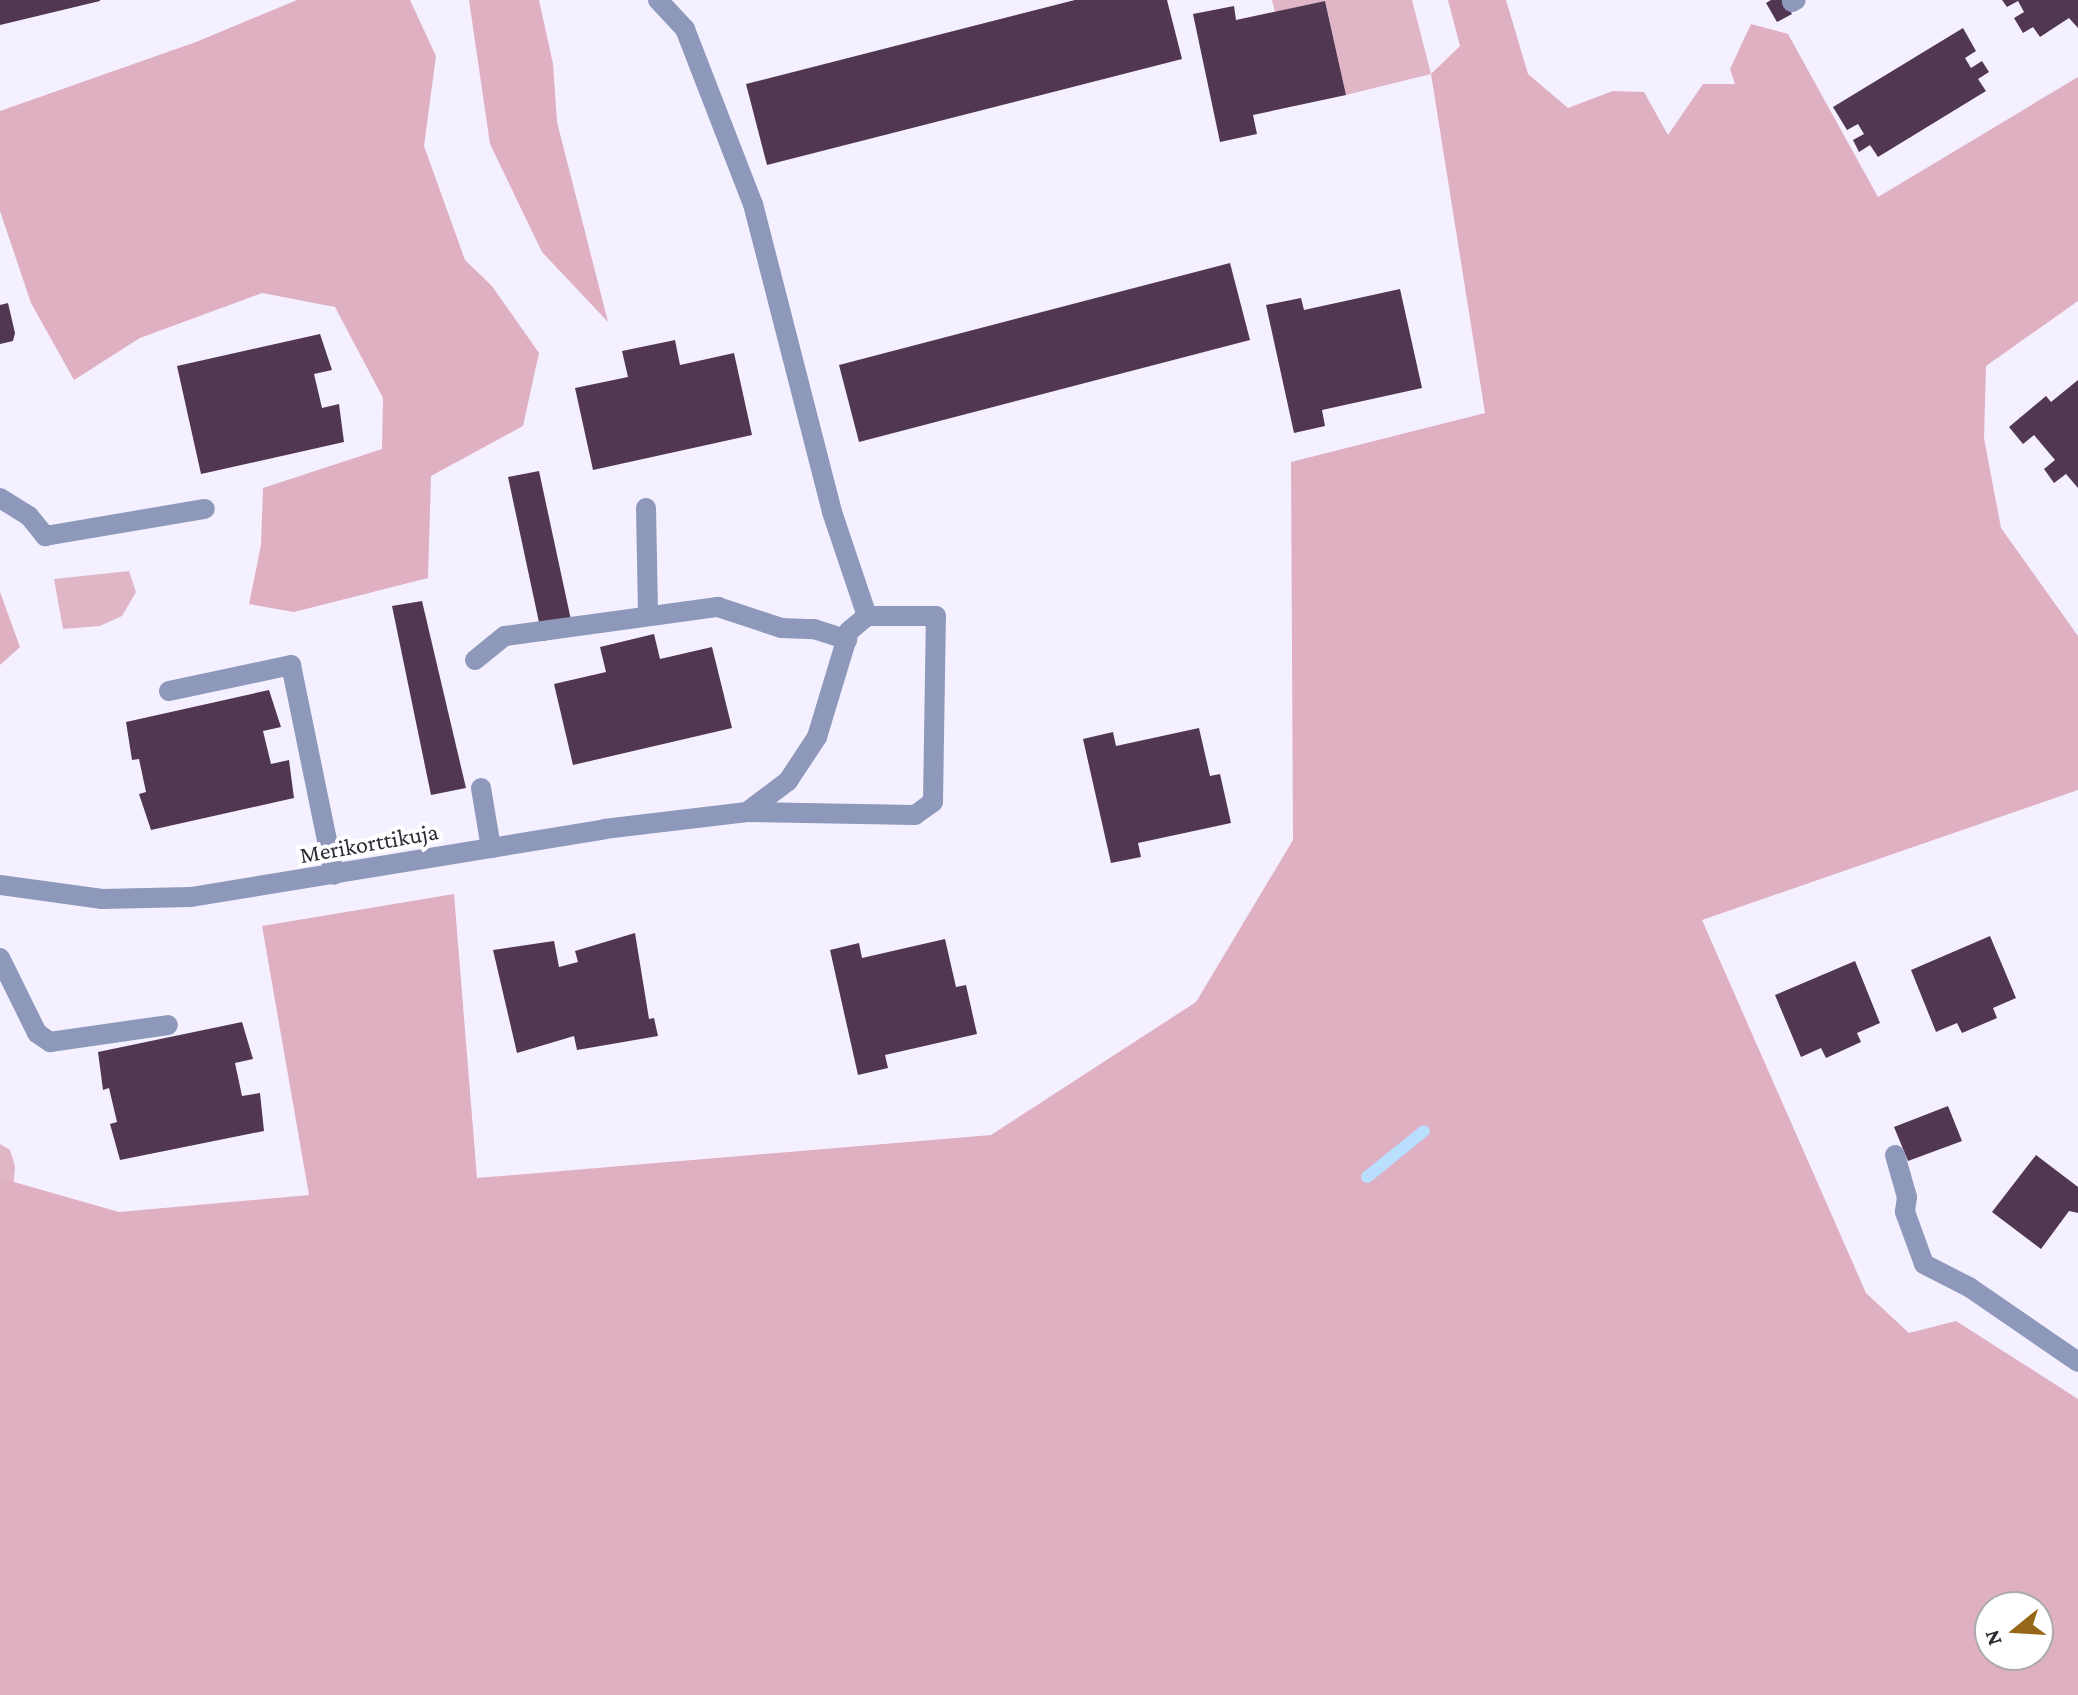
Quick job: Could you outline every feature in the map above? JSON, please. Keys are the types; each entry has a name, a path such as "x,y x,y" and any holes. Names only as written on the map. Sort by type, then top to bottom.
{"street":[{"path":"658,0 685,29 753,204 832,512 867,616"},
{"path":"0,498 29,516 45,536 205,509"},
{"path":"646,508 648,614"},
{"path":"475,660 505,636 648,614 718,607 781,628 814,629 847,640"},
{"name":"Merikorttikuja","path":"0,885 149,900 747,812 915,815 933,802 936,616 867,616 849,631 817,737 788,781 747,812"},
{"path":"169,691 291,665 334,875"},
{"path":"481,788 491,848"},
{"path":"0,958 37,1033 50,1042 168,1025"},
{"path":"1895,1155 1907,1197 1905,1212 1924,1264 1969,1287 2078,1362"}],"shaded area":[{"path":"297,0 410,0 436,56 424,146 465,260 492,286 539,353 523,426 431,476 428,578 294,612 249,604 261,545 263,488 382,449 383,398 335,307 262,293 140,338 74,380 31,303 0,211 0,111 196,42"},
{"path":"469,0 539,0 553,64 557,122 608,322 542,252 490,144"},
{"path":"1272,0 1412,0 1431,74 1346,95 1325,1 1275,12"},
{"path":"1448,0 1506,0 1528,74 1568,108 1613,91 1644,92 1668,135 1703,84 1735,84 1730,69 1751,24 1788,34 1878,197 2078,77 2078,301 1986,366 1984,438 2001,528 2078,636 2078,790 1702,920 1866,1293 1909,1333 1956,1321 2078,1399 2078,1695 0,1695 0,1178 119,1212 309,1195 262,926 454,894 477,1178 991,1135 1196,1002 1293,840 1291,462 1485,413 1431,74 1460,46"},
{"path":"129,571 136,592 122,616 100,626 63,629 54,579"},
{"path":"0,592 20,647 0,665"},
{"path":"0,1144 10,1150 15,1166 13,1195 0,1205"}],"building":[{"path":"0,0 100,0 100,1 0,25"},
{"path":"1075,0 1167,0 1182,59 767,165 746,84"},
{"path":"1784,0 1792,14 1777,22 1766,3"},
{"path":"2002,0 2078,0 2078,28 2069,18 2040,37 2033,27 2023,33 2014,18 2024,12 2018,1 2007,7"},
{"path":"1325,1 1346,95 1253,115 1257,134 1220,142 1193,14 1234,6 1236,20"},
{"path":"1963,28 1976,51 1965,58 1971,68 1982,61 1989,72 1978,79 1986,91 1878,157 1870,145 1859,152 1853,140 1864,134 1858,124 1847,130 1833,107"},
{"path":"1230,263 1250,340 859,442 839,365"},
{"path":"1400,289 1422,388 1322,410 1325,426 1294,433 1266,305 1301,298 1304,310"},
{"path":"8,303 15,333 13,341 0,344 0,305"},
{"path":"320,334 332,370 314,374 322,408 339,404 344,442 201,474 177,366"},
{"path":"675,340 680,365 734,353 752,435 593,470 575,388 628,377 622,351"},
{"path":"2078,380 2078,488 2066,474 2054,483 2044,469 2055,460 2034,435 2023,444 2009,427 2046,396 2051,402"},
{"path":"539,471 574,634 543,641 508,477"},
{"path":"422,601 466,788 431,795 392,606"},
{"path":"654,634 660,659 712,647 732,728 573,765 554,684 606,672 600,647"},
{"path":"269,690 281,727 263,731 271,764 289,760 294,798 151,830 139,794 146,792 139,759 132,760 126,722"},
{"path":"1199,728 1210,776 1220,774 1231,823 1138,843 1141,857 1111,863 1083,739 1113,732 1116,746"},
{"path":"635,933 649,1019 654,1018 658,1036 577,1050 574,1036 517,1053 493,950 554,941 559,967 578,962 575,951"},
{"path":"1990,936 2016,998 1993,1008 1997,1018 1962,1033 1957,1023 1936,1032 1911,970"},
{"path":"945,939 956,987 966,985 977,1034 885,1055 888,1068 858,1075 830,950 859,943 862,958"},
{"path":"1855,961 1880,1023 1857,1033 1861,1042 1826,1058 1821,1048 1801,1057 1775,995"},
{"path":"242,1022 253,1059 235,1063 242,1096 260,1093 264,1131 120,1160 110,1124 117,1122 109,1088 103,1090 98,1052"},
{"path":"1948,1106 1962,1141 1908,1161 1894,1127"},
{"path":"2036,1155 2078,1187 2078,1213 2069,1211 2041,1249 1992,1212"}],"waterway":[{"path":"1367,1177 1424,1131"}]}
